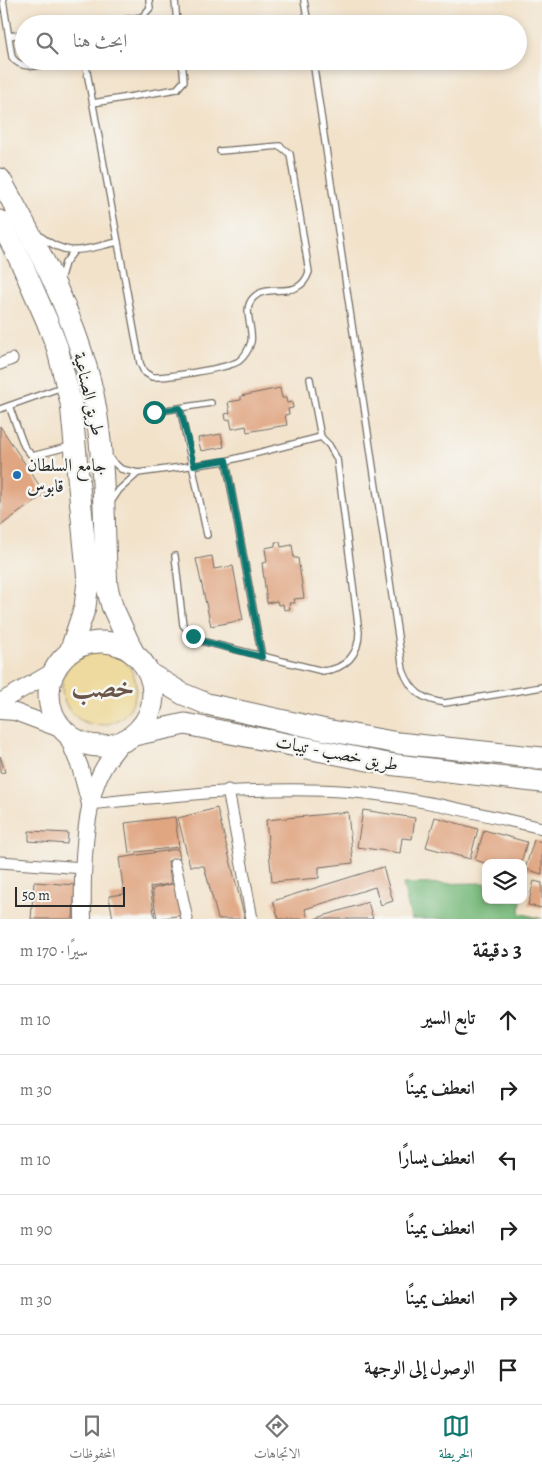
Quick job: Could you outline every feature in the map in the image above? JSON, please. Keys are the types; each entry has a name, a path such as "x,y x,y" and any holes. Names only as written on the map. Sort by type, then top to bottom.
{"highway":[{"name":"طريق الصناعية","path":"0,179 26,225 58,291 83,359 93,394 100,446 107,587 112,606 134,652"},
{"name":"طريق الصناعية","path":"0,221 22,262 47,321 57,347 71,403 88,581 84,607 70,652"},
{"path":"109,642 134,652 150,674 154,696 152,707 145,723 128,739 105,746 87,745 64,732 50,708 50,683 54,671 70,652 89,644 109,642"},
{"name":"طريق خصب - تيبات","path":"150,674 183,694 207,704 316,728 398,743 542,758"},
{"name":"طريق خصب - تيبات","path":"128,739 184,724 388,764 542,782"}],"main road":[{"path":"0,702 54,671"},
{"path":"0,711 15,712 64,732 80,767 90,804"},
{"path":"83,919 84,868 90,804 103,768 128,739"}],"street":[{"path":"0,364 12,359"},
{"path":"90,804 228,790 354,792 423,801 542,828"},
{"path":"228,790 252,919"},
{"path":"0,862 84,868"},
{"path":"175,864 187,919"}],"lane":[{"path":"3,0 12,56 15,60"},
{"path":"144,15 150,8 149,0"},
{"path":"175,0 176,15"},
{"path":"304,0 306,15"},
{"path":"9,36 15,35"},
{"path":"88,70 140,364 144,372 157,378 224,366 239,361 245,355 251,340 248,306 252,299 258,294 295,288 302,285 307,279 309,265 291,160 286,149 273,146 220,151"},
{"path":"93,103 177,89 184,81 183,70"},
{"path":"314,70 403,670 408,684 418,695 431,701 446,703 542,687"},
{"path":"26,225 52,246 74,251 118,242"},
{"path":"58,291 65,262 74,251"},
{"path":"175,556 180,617 187,631 202,641 314,670 332,670 355,654 359,644 358,618 337,459 330,445 320,437 310,379"},
{"path":"0,409 66,386"},
{"path":"154,412 211,403"},
{"path":"9,406 24,446 32,456 75,445"},
{"path":"180,408 194,465 207,535"},
{"path":"100,446 116,465 138,473 226,460 320,437"},
{"path":"226,460 262,657"},
{"path":"104,514 119,490 138,473"}],"green space":[{"path":"482,883 482,904 521,904 520,913 542,919 411,919 403,884"}],"sand":[{"path":"99,651 120,657 130,667 136,688 130,709 120,719 99,725 78,719 68,709 62,688 68,667 78,657"}],"building":[{"path":"280,388 282,398 286,398 287,403 292,402 293,408 288,409 289,414 285,415 287,425 247,432 246,426 232,429 230,419 226,420 225,414 230,413 228,402 241,400 241,396"},
{"name":"جامع السلطان قابوس","path":"0,426 45,494 0,526"},
{"path":"221,434 224,447 201,451 198,438"},
{"path":"275,542 280,542 281,547 292,545 294,558 298,558 304,598 294,599 295,603 289,603 290,609 284,610 283,604 278,605 277,601 267,603 262,563 267,562 265,548 275,546"},
{"path":"212,556 214,569 233,566 243,620 211,626 196,559"},
{"path":"0,756 5,772 0,773"},
{"path":"217,808 245,919 218,919 204,866 190,866 178,818"},
{"path":"363,810 415,818 412,839 402,838 400,853 357,847"},
{"path":"348,812 353,863 319,867 319,878 272,882 266,820"},
{"path":"175,817 179,847 129,853 125,823"},
{"path":"435,817 478,829 470,859 426,847"},
{"path":"484,830 527,842 522,859 482,859 482,862 475,860"},
{"path":"29,831 68,833 67,844 29,841"},
{"path":"534,840 542,842 542,874 527,870 527,863"},
{"path":"178,849 180,859 168,861 171,884 150,887 155,919 113,919 109,896 124,894 119,858"},
{"path":"383,867 393,901 381,905 375,887 305,909 308,919 279,919 273,901"},
{"path":"534,881 542,883 542,908 528,905"},
{"path":"34,882 75,885 73,919 31,919"},
{"path":"171,884 179,885 183,915 157,919 152,889"},
{"path":"368,902 373,919 314,919"}],"place":[{"name":"جامع السلطان قابوس","path":"17,475"}],"district":[{"name":"خصب","path":"103,687"}],"route":[{"path":"154,412 180,408 194,465 226,460 262,657 202,641 193,636"}]}
